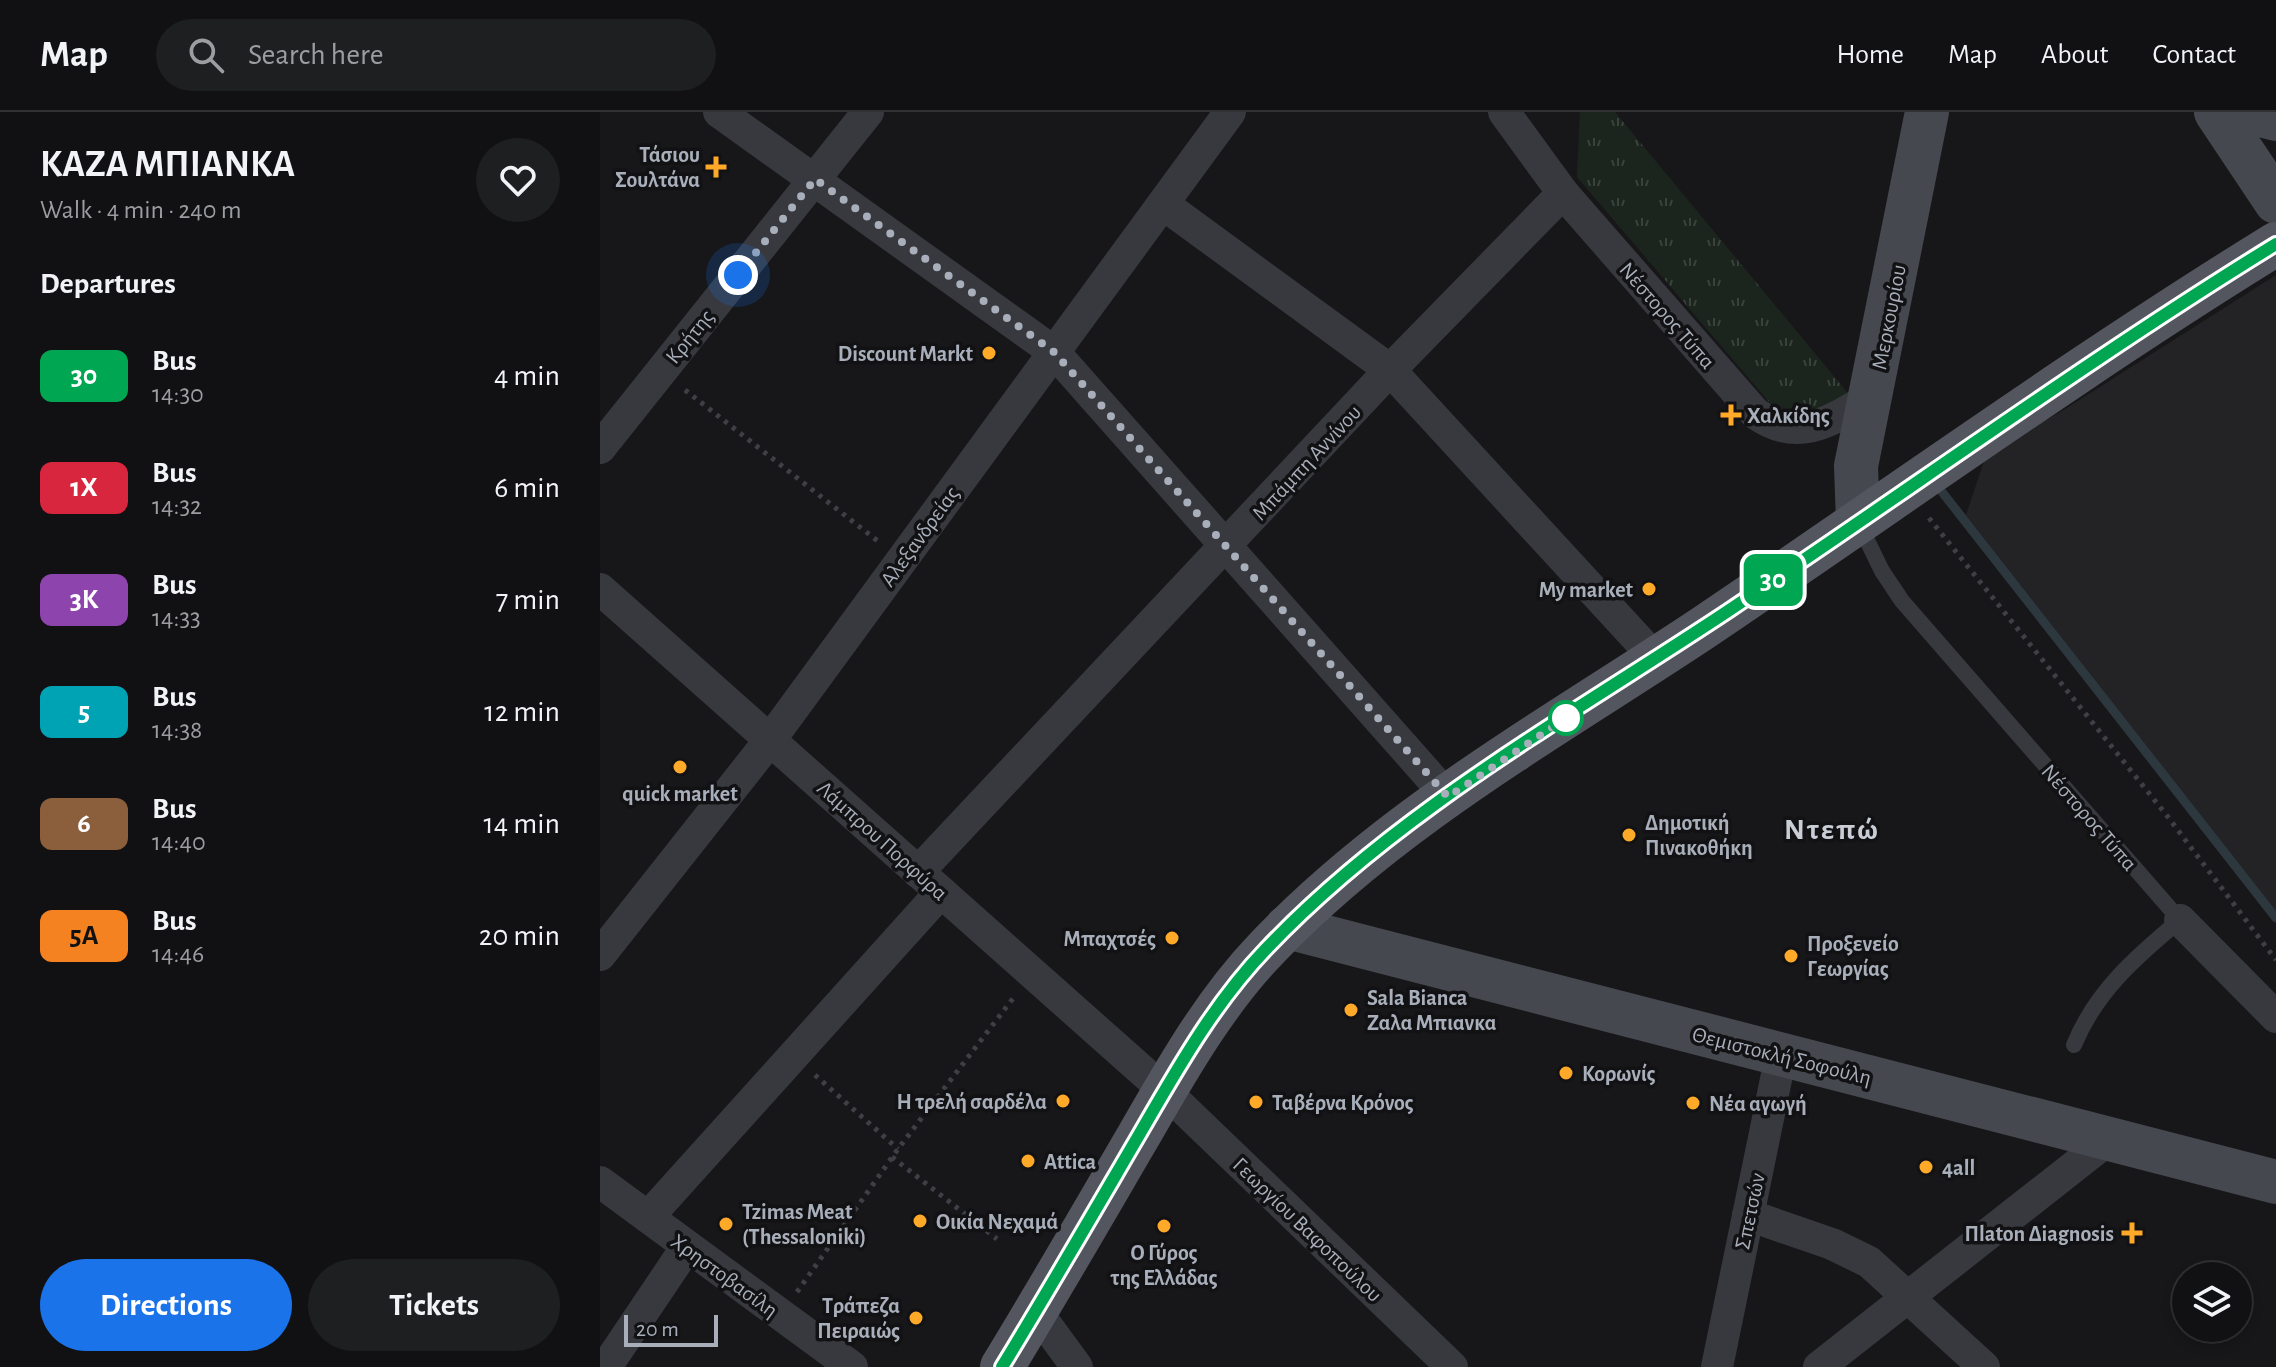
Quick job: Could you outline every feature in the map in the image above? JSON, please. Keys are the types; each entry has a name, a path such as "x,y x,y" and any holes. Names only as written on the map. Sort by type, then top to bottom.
{"main road":[{"name":"Μερκουρίου","path":"1858,522 1856,466 1873,396 1927,112"},
{"path":"2216,112 2276,202"},
{"path":"2248,112 2276,119"},
{"path":"1002,1367 1165,1091 1224,999 1287,927 1365,858 1448,797 2097,359 2276,244"},
{"name":"Θεμιστοκλή Σοφούλη","path":"1287,927 2276,1182"}],"street":[{"path":"719,112 1054,352 1448,797"},
{"name":"Κρήτης","path":"600,448 868,112"},
{"name":"Αλεξανδρείας","path":"600,955 770,740 1230,112"},
{"name":"Νέστορος Τύπα","path":"1504,112 1563,193 1737,395 1767,422 1791,430 1802,429 1836,418 1873,396"},
{"name":"Μπάμπη Αννίνου","path":"648,1217 793,1057 930,882 1228,546 1390,370 1563,193"},
{"path":"1163,204 1390,370 1656,659"},
{"name":"Λάμπρου Πορφύρα","path":"600,589 1165,1091"},
{"name":"Νέστορος Τύπα","path":"2180,920 2276,1017"},
{"name":"Σπετσών","path":"1717,1367 1781,1055"},
{"name":"Γεωργίου Βαφοπούλου","path":"1165,1091 1452,1367"},
{"path":"1819,1367 2109,1139"},
{"name":"Χρηστοβασίλη","path":"600,1182 852,1367"},
{"path":"1748,1215 1869,1262 1984,1367"},
{"path":"606,1367 686,1248"},
{"path":"1036,1311 1077,1367"}],"lane":[{"name":"Νέστορος Τύπα","path":"1858,522 1882,571 1902,601 2180,920"},
{"path":"2074,1045 2083,1023 2121,971 2180,920"}],"path":[{"path":"662,371 902,559"},
{"path":"1907,489 2168,817 2276,960"},
{"path":"780,1315 892,1157 1032,973"},
{"path":"793,1057 898,1149"},
{"path":"892,1157 997,1239"}],"shaded area":[{"path":"2276,275 2276,911 1966,515 1987,452 2062,411"}],"green space":[{"path":"1580,112 1615,112 1851,397 1818,415 1782,417 1577,177"}],"waterway":[{"path":"1935,483 2276,918"}],"bus line":[{"name":"30","path":"1002,1367 1165,1091 1224,999 1264,950 1328,890 1388,840 1448,797 1832,541 2097,359 2276,244"}],"place":[{"name":"Τάσιου Σουλτάνα","path":"716,167"},
{"name":"Discount Markt","path":"989,353"},
{"name":"Χαλκίδης","path":"1731,415"},
{"name":"My market","path":"1649,589"},
{"name":"quick market","path":"680,767"},
{"name":"Δημοτική Πινακοθήκη","path":"1629,835"},
{"name":"Μπαχτσές","path":"1172,938"},
{"name":"Προξενείο Γεωργίας","path":"1791,956"},
{"name":"Sala Bianca Ζαλα Μπιανκα","path":"1351,1010"},
{"name":"Κορωνίς","path":"1566,1073"},
{"name":"Η τρελή σαρδέλα","path":"1063,1101"},
{"name":"Ταβέρνα Κρόνος","path":"1256,1102"},
{"name":"Νέα αγωγή","path":"1693,1103"},
{"name":"Attica","path":"1028,1161"},
{"name":"4all","path":"1926,1167"},
{"name":"Οικία Νεχαμά","path":"920,1221"},
{"name":"Tzimas Meat (Thessaloniki)","path":"726,1224"},
{"name":"Ο Γύρος της Ελλάδας","path":"1164,1226"},
{"name":"Πlaton Δiagnosis","path":"2132,1233"},
{"name":"Τράπεζα Πειραιώς","path":"916,1318"}],"district":[{"name":"Ντεπώ","path":"1832,829"}],"route":[{"path":"738,275 815,179 1054,352 1448,797 1566,718"}]}
